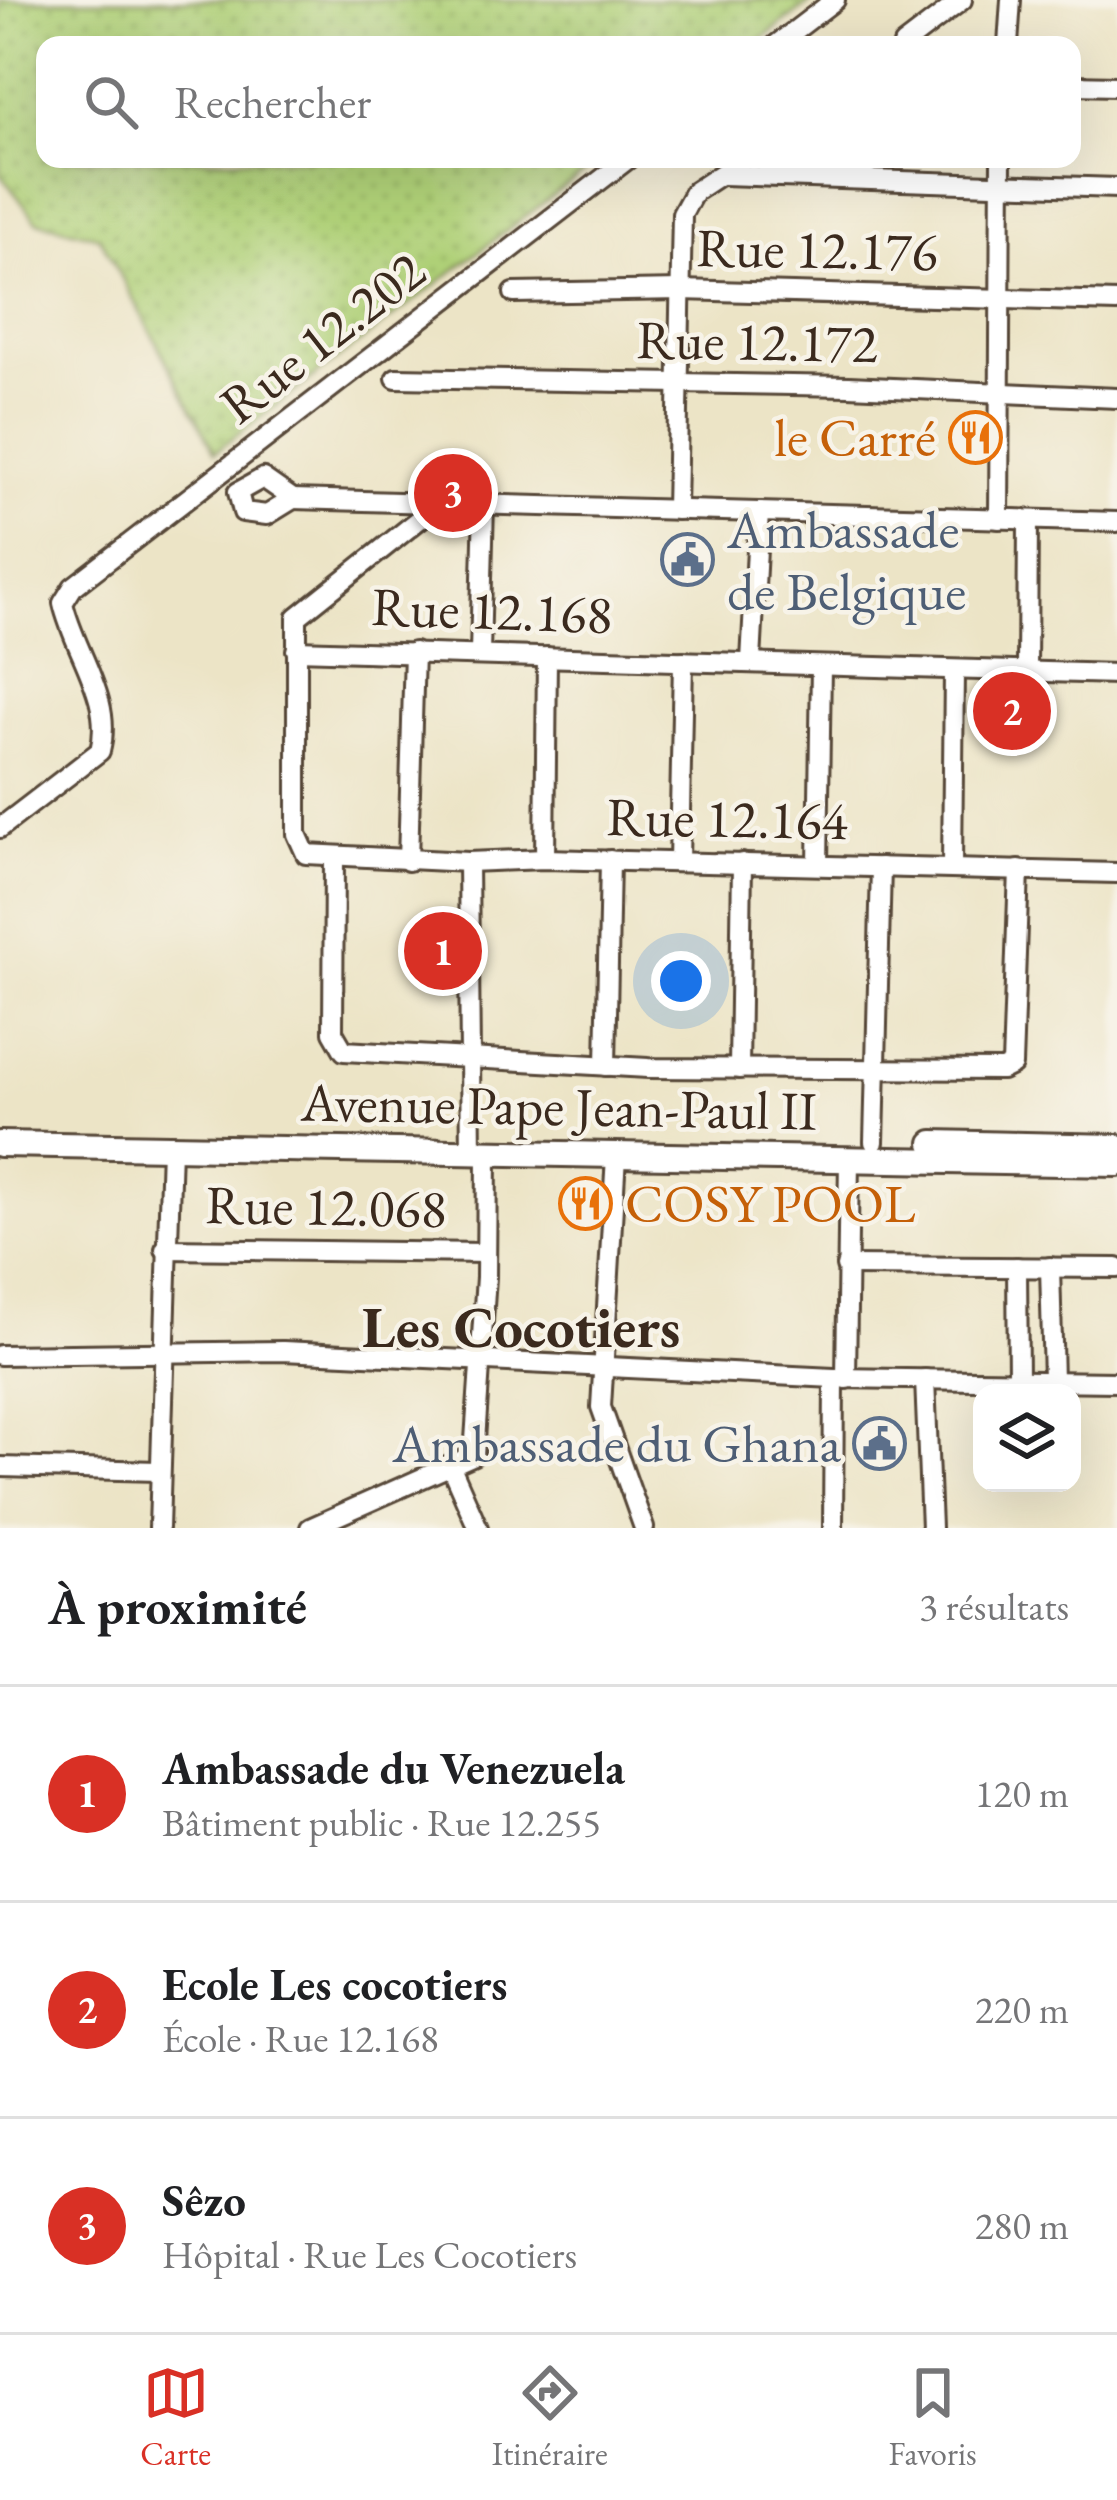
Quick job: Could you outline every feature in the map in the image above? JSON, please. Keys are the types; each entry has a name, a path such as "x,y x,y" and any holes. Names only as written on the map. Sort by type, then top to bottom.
{"main road":[{"name":"Avenue Pape Jean-Paul II","path":"0,1128 616,1156 1117,1164"},
{"name":"Avenue Pape Jean-Paul II","path":"0,1144 476,1150 874,1142 1117,1147"}],"street":[{"path":"788,36 835,0"},
{"path":"915,36 962,0"},
{"path":"1009,36 1011,0"},
{"path":"1081,85 1117,86"},
{"name":"Rue 12.202","path":"0,828 100,751 104,734 98,695 63,603 73,587 616,168"},
{"path":"676,510 686,200 732,168"},
{"path":"999,519 1001,168"},
{"path":"722,175 1117,188"},
{"name":"Rue 12.176","path":"514,293 681,290 1117,302"},
{"name":"Rue 12.172","path":"396,378 1117,398"},
{"path":"293,499 1117,522"},
{"path":"440,503 297,617 299,846 306,854 334,856 336,1043 344,1052 606,1066 876,1073 1012,1065 1019,870"},
{"path":"480,653 484,504"},
{"path":"751,661 759,512"},
{"path":"1027,671 1028,520"},
{"name":"Rue 12.168","path":"296,650 1117,674"},
{"path":"408,861 415,652"},
{"path":"545,859 547,656"},
{"path":"679,862 683,661"},
{"path":"818,865 821,666"},
{"path":"952,868 954,672"},
{"name":"Rue 12.164","path":"334,856 1117,873"},
{"path":"606,1066 610,860"},
{"path":"310,1528 474,1455 486,1253 476,1150 468,862"},
{"path":"739,1069 742,863"},
{"path":"874,1142 881,867"},
{"path":"159,1528 171,1148"},
{"path":"616,1156 602,1407 644,1528"},
{"path":"833,1528 849,1157"},
{"name":"Rue 12.068","path":"165,1249 486,1253"},
{"path":"846,1266 1117,1268"},
{"path":"1017,1267 1018,1378"},
{"path":"1050,1268 1053,1380"},
{"path":"0,1355 284,1351 840,1378 1117,1382"},
{"path":"926,1379 932,1528"},
{"path":"0,1466 158,1471"},
{"path":"452,1468 478,1528"}],"green space":[{"path":"0,0 814,0 766,36 36,36 36,168 589,168 215,452 100,237 37,221 0,174"}],"place":[{"name":"le Carré","path":"975,437"},
{"name":"Sêzo","path":"453,493"},
{"name":"Ambassade de Belgique","path":"688,560"},
{"name":"Ecole Les cocotiers","path":"1012,711"},
{"name":"Ambassade du Venezuela","path":"443,951"},
{"name":"COSY POOL","path":"586,1203"},
{"name":"Ambassade du Ghana","path":"880,1443"}],"district":[{"name":"Les Cocotiers","path":"521,1327"}]}
